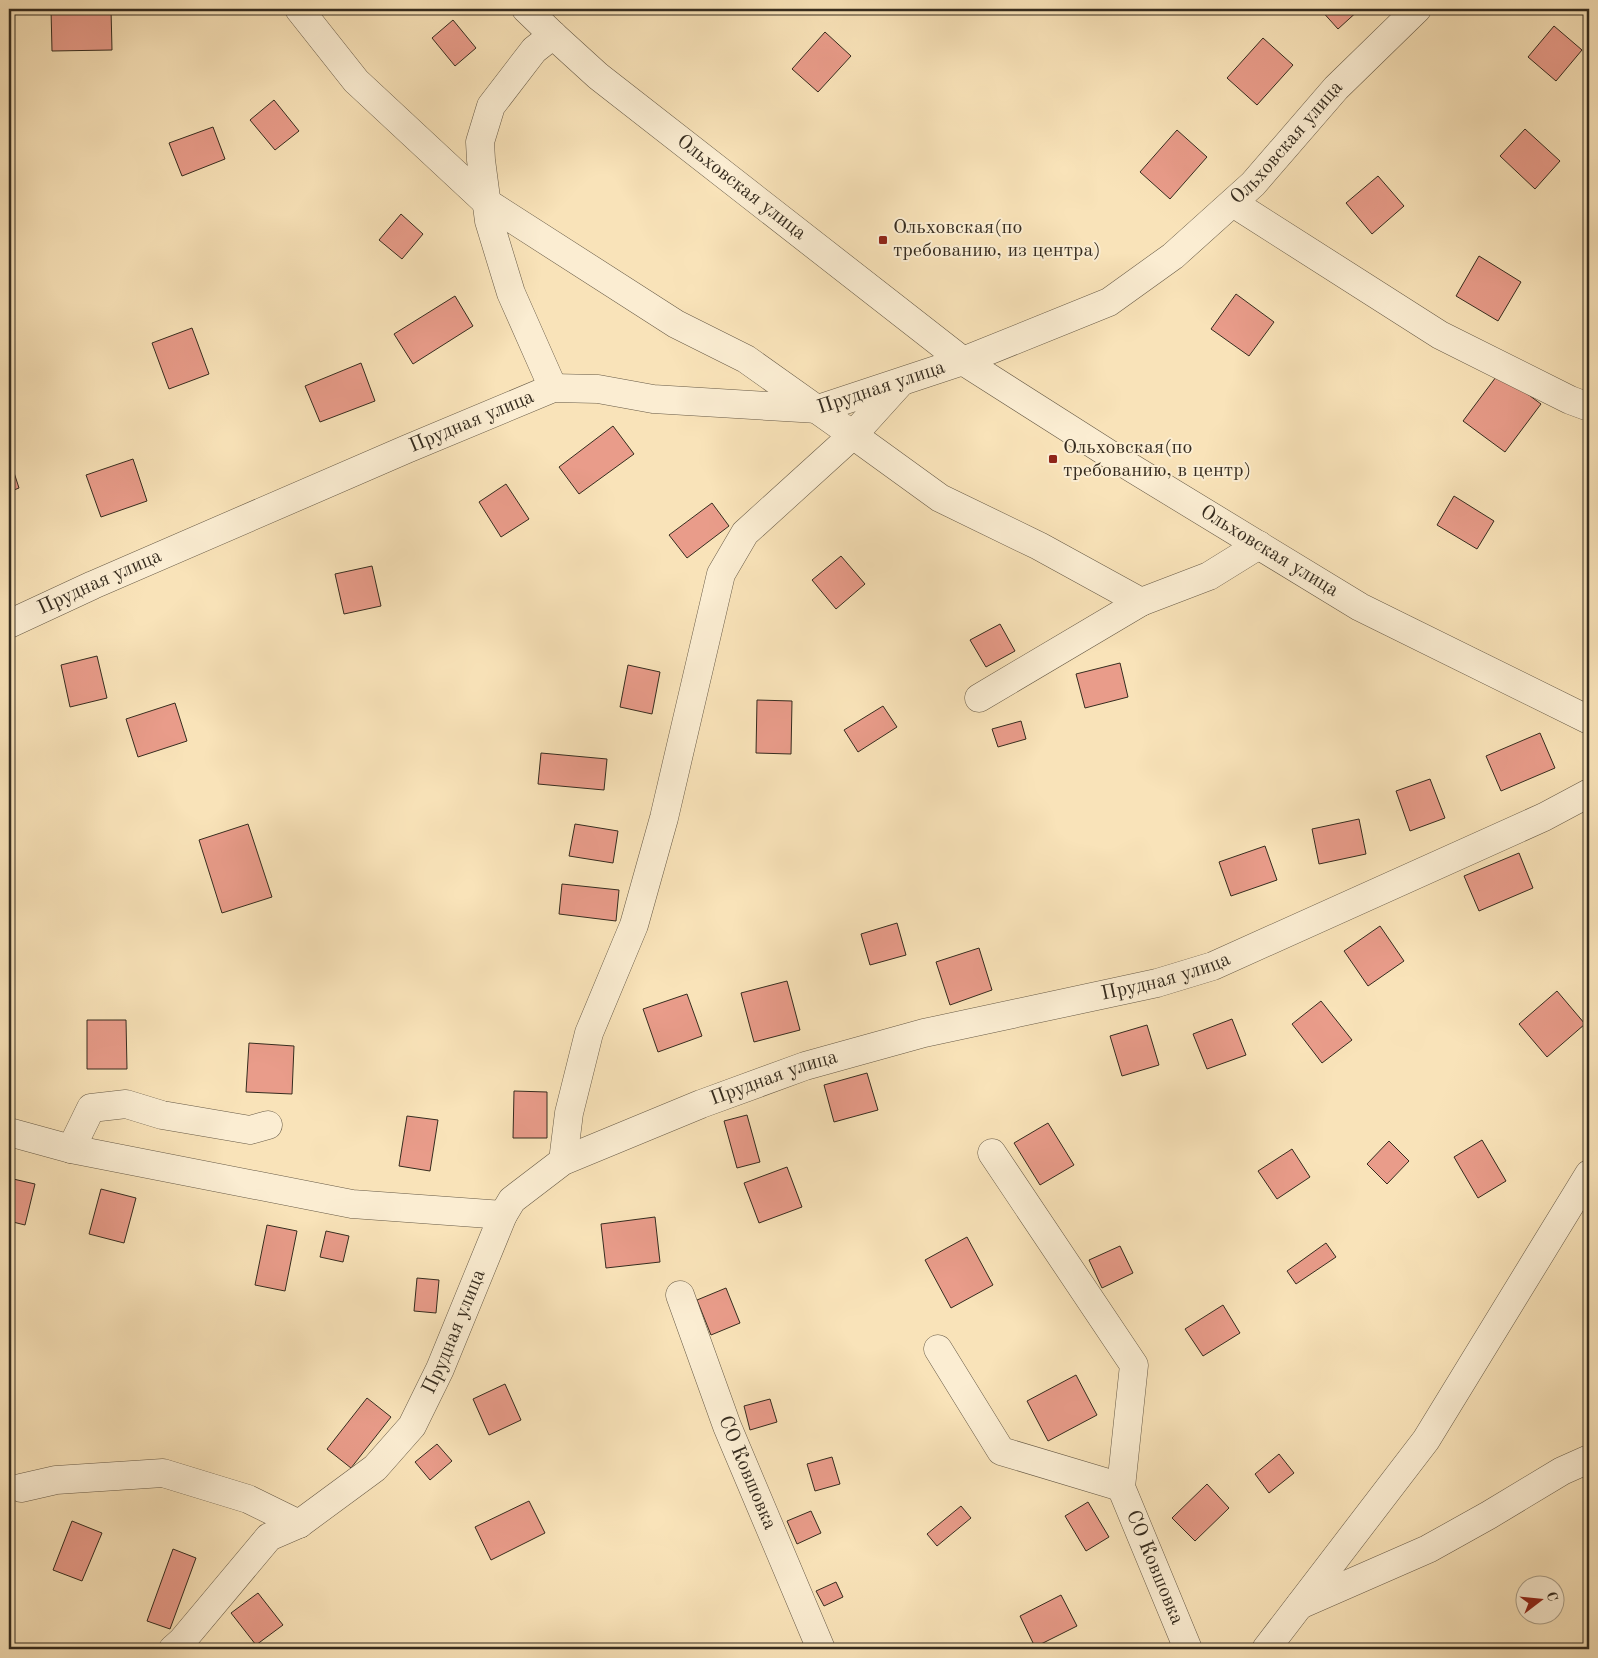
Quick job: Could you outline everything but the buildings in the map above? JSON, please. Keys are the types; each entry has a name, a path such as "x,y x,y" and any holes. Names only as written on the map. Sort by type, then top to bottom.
{"street":[{"path":"299,9 356,81 486,202 676,324 746,359 940,498 1039,546 1141,602"},
{"name":"Ольховская улица","path":"526,9 598,76 962,361 1117,459 1360,607 1589,720"},
{"name":"Ольховская улица","path":"962,361 1109,302 1173,256 1253,184 1336,88 1417,9"},
{"path":"553,35 534,50 491,106 480,142 489,222 511,293 553,388"},
{"path":"1233,203 1440,335 1570,400 1589,407"},
{"name":"Прудная улица","path":"9,624 93,585 553,388 598,389 653,399 818,409 962,361"},
{"path":"563,1161 569,1113 589,1034 634,925 664,818 721,574 745,533 851,434 902,382"},
{"path":"978,698 1141,602 1209,576 1259,545"},
{"name":"Прудная улица","path":"182,1646 269,1537 300,1524 375,1468 412,1426 440,1369 502,1215 512,1200 563,1161 701,1104 805,1066 924,1033 1157,982 1213,966 1544,817 1589,793"},
{"path":"71,1148 91,1108 108,1105 126,1104 162,1115 250,1130 268,1125"},
{"path":"9,1132 71,1148 352,1204 502,1215"},
{"name":"СО Ковшовка","path":"992,1153 1134,1365 1121,1487 1188,1649"},
{"path":"1266,1649 1426,1440 1589,1174"},
{"name":"СО Ковшовка","path":"680,1294 727,1426 821,1649"},
{"name":"СО Ковшовка","path":"938,1349 1002,1451 1121,1487"},
{"path":"1299,1605 1428,1549 1562,1471 1589,1459"},
{"path":"21,1488 56,1480 162,1473 248,1499 300,1524"}],"place":[{"name":"Ольховская(по требованию, из центра)","path":"883,240"},
{"name":"Ольховская(по требованию, в центр)","path":"1053,459"}]}
